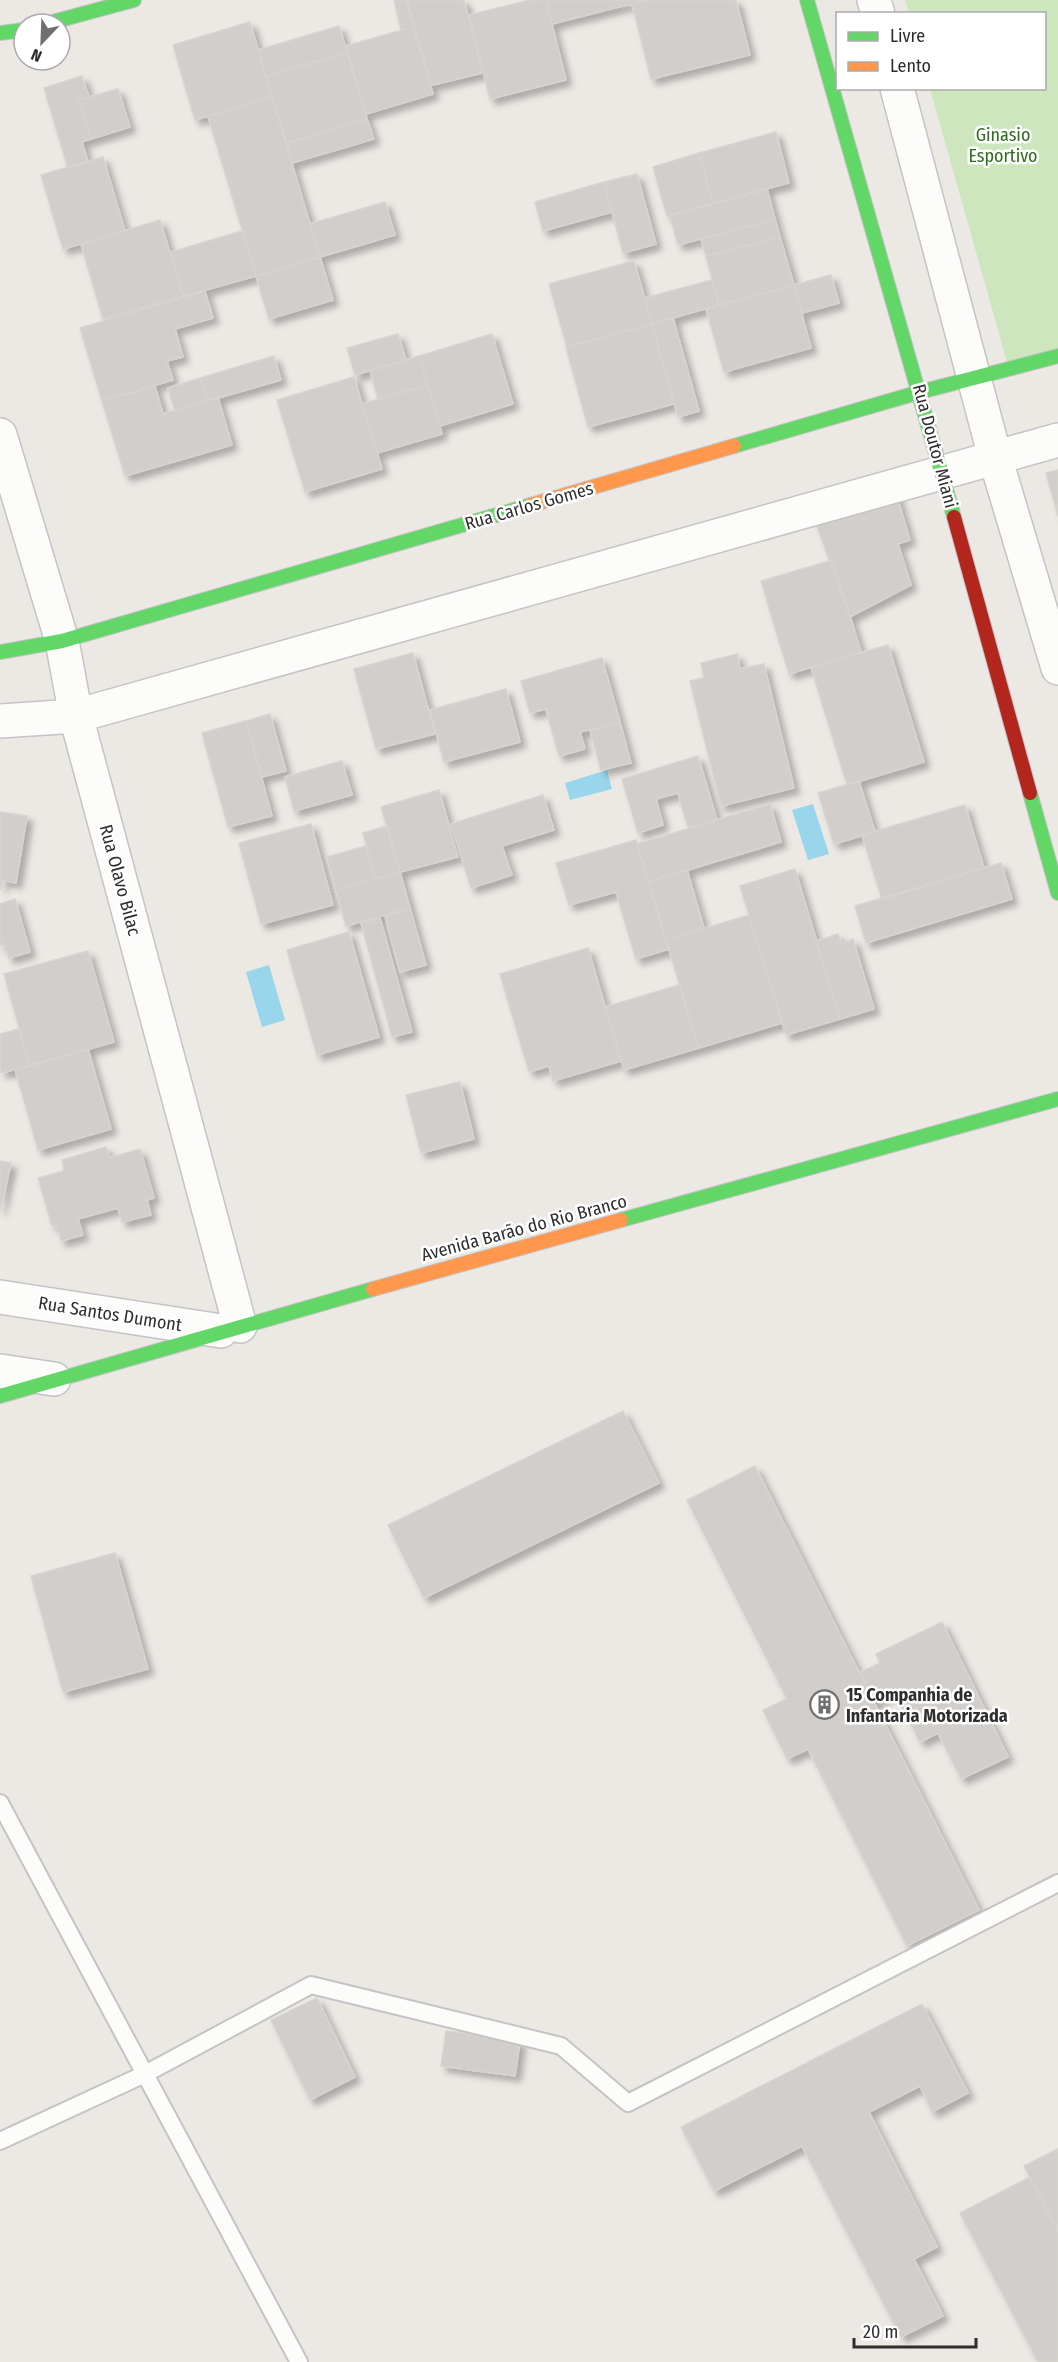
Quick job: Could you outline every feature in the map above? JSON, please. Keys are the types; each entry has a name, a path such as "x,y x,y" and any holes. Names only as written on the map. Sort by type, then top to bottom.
{"street":[{"path":"72,17 134,0"},
{"name":"Rua Doutor Miani","path":"807,0 921,392 1058,893"},
{"path":"898,90 973,379 1058,668"},
{"name":"Rua Carlos Gomes","path":"0,652 62,641 921,392 1058,356"},
{"name":"Rua Olavo Bilac","path":"0,435 62,641 75,716 230,1328"},
{"path":"0,721 75,716 1058,440"},
{"name":"Avenida Barão do Rio Branco","path":"0,1396 230,1328 1058,1099"},
{"name":"Rua Santos Dumont","path":"0,1297 230,1328"},
{"path":"0,1371 54,1380"}],"lane":[{"path":"0,1803 299,2362"},
{"path":"0,2140 145,2074 311,1985 561,2046 628,2103 1058,1883"}],"green space":[{"name":"Ginasio Esportivo","path":"905,0 1058,0 1058,354 1009,369 930,90 1046,90 1046,12 909,12"}],"water":[{"path":"607,770 612,789 570,800 565,783"},
{"path":"813,804 829,854 808,860 792,810"},
{"path":"269,965 285,1020 262,1027 246,972"}],"building":[{"path":"394,0 406,0 413,27 401,30"},
{"path":"407,0 464,0 483,73 432,85"},
{"path":"530,0 546,0 566,80 490,99 469,15"},
{"path":"546,0 618,0 619,7 552,24"},
{"path":"618,0 648,0 619,7"},
{"path":"648,0 736,0 750,55 651,79 632,4"},
{"path":"250,22 272,97 195,120 173,45"},
{"path":"339,26 347,52 266,77 258,50"},
{"path":"413,27 433,94 366,114 346,46"},
{"path":"347,52 367,119 287,143 266,77"},
{"path":"82,76 89,97 79,100 91,139 82,142 88,162 68,168 44,88"},
{"path":"118,89 130,127 91,139 79,100"},
{"path":"272,97 320,257 256,276 208,116"},
{"path":"367,119 374,139 292,163 287,143"},
{"path":"776,132 789,183 713,203 699,153"},
{"path":"699,153 713,203 667,216 653,167"},
{"path":"103,157 125,231 63,249 41,175"},
{"path":"637,174 656,244 623,253 604,182"},
{"path":"604,182 612,212 543,231 535,202"},
{"path":"767,189 775,219 678,245 670,216"},
{"path":"385,202 395,235 320,257 310,224"},
{"path":"775,219 780,237 706,256 701,239"},
{"path":"160,220 183,296 103,319 81,244"},
{"path":"242,231 256,276 184,296 171,252"},
{"path":"780,237 794,285 719,305 706,256"},
{"path":"320,257 333,300 269,319 256,276"},
{"path":"634,261 652,324 567,347 549,284"},
{"path":"831,275 839,303 802,313 794,285"},
{"path":"712,280 719,305 652,324 645,298"},
{"path":"794,285 811,348 724,372 706,309"},
{"path":"205,291 213,318 175,329 183,357 167,361 173,380 102,401 80,328"},
{"path":"673,318 699,411 678,417 652,324"},
{"path":"652,324 674,404 588,427 566,347"},
{"path":"398,334 406,360 355,375 347,348"},
{"path":"492,334 513,404 440,426 419,356"},
{"path":"274,356 281,380 208,401 200,378"},
{"path":"419,356 428,385 378,399 370,371"},
{"path":"354,377 382,469 305,492 277,400"},
{"path":"200,378 208,401 175,411 168,388"},
{"path":"428,385 442,434 377,453 362,404"},
{"path":"155,386 163,414 218,398 232,445 125,476 102,401"},
{"path":"1058,470 1058,516 1046,473"},
{"path":"895,490 910,540 898,544 911,585 850,617 813,515"},
{"path":"833,560 861,652 789,674 761,581"},
{"path":"888,645 924,762 847,785 811,667"},
{"path":"413,653 435,734 376,749 354,669"},
{"path":"737,654 740,669 764,664 794,788 721,806 690,681 704,678 701,663"},
{"path":"602,658 620,722 580,732 585,749 559,756 546,709 530,713 521,681"},
{"path":"506,689 520,742 444,762 430,710"},
{"path":"270,714 286,771 262,777 246,721"},
{"path":"246,721 272,816 228,827 202,733"},
{"path":"620,722 631,763 601,770 590,730"},
{"path":"698,756 717,820 688,828 678,793 656,799 663,825 638,833 622,779"},
{"path":"342,761 352,795 294,811 285,777"},
{"path":"859,781 875,832 834,844 818,793"},
{"path":"439,790 458,857 400,872 381,807"},
{"path":"543,795 554,830 502,846 512,875 471,888 451,824"},
{"path":"770,804 781,842 648,882 637,844"},
{"path":"965,805 984,868 882,899 862,835"},
{"path":"0,812 27,816 16,883 3,880 1,890"},
{"path":"311,824 333,905 261,924 239,843"},
{"path":"387,826 400,872 375,879 363,833"},
{"path":"636,840 669,949 636,959 616,892 569,905 556,863"},
{"path":"366,846 375,879 336,890 327,857"},
{"path":"1001,863 1012,899 866,943 855,906"},
{"path":"795,869 840,1019 786,1035 740,886"},
{"path":"687,870 704,928 666,940 648,882"},
{"path":"400,872 410,908 346,926 336,890"},
{"path":"15,899 30,952 9,958 4,944 0,945 0,904"},
{"path":"410,908 426,965 400,972 385,916"},
{"path":"749,915 782,1023 699,1048 666,940"},
{"path":"380,918 412,1032 392,1037 361,923"},
{"path":"349,932 379,1037 317,1055 287,950"},
{"path":"838,934 841,944 853,939 874,1009 840,1019 816,941"},
{"path":"588,948 621,1061 553,1081 549,1066 529,1072 500,974"},
{"path":"88,951 114,1042 30,1066 4,974"},
{"path":"679,985 699,1048 624,1070 605,1007"},
{"path":"19,1029 30,1066 1,1073 0,1034"},
{"path":"88,1049 111,1129 38,1150 15,1069"},
{"path":"460,1082 474,1139 421,1153 406,1095"},
{"path":"106,1147 109,1158 140,1149 154,1198 147,1200 151,1215 122,1222 118,1208 78,1219 83,1235 61,1241 57,1225 52,1226 38,1178 64,1171 62,1160"},
{"path":"0,1161 11,1163 0,1211"},
{"path":"623,1411 659,1483 424,1598 388,1525"},
{"name":"15 Companhia de Infantaria Motorizada","path":"755,1466 979,1910 907,1946 808,1749 787,1759 763,1710 787,1699 687,1500"},
{"path":"115,1553 148,1669 63,1692 31,1576"},
{"path":"942,1622 1008,1757 961,1779 938,1733 920,1742 895,1692 876,1701 861,1672 880,1663 876,1654"},
{"path":"317,1998 355,2077 310,2100 271,2020"},
{"path":"922,2004 968,2093 932,2112 920,2086 869,2112 937,2247 914,2259 943,2316 901,2337 802,2146 714,2191 681,2127"},
{"path":"446,2031 520,2041 515,2076 441,2066"},
{"path":"1058,2149 1058,2231 1024,2166"},
{"path":"1030,2177 1058,2231 1058,2362 1038,2362 960,2213"}],"traffic: fast":[{"path":"72,17 134,0"},
{"path":"807,0 954,517"},
{"path":"0,33 12,32"},
{"path":"734,446 920,392 1058,356"},
{"path":"0,652 62,641 531,505"},
{"path":"1030,793 1058,893"},
{"path":"621,1220 1058,1099"},
{"path":"0,1396 373,1289"}],"traffic: slow":[{"path":"531,505 734,446"},
{"path":"373,1289 621,1220"}],"traffic: jam":[{"path":"954,517 1030,793"}],"place":[{"name":"15 Companhia de Infantaria Motorizada","path":"825,1705"}]}
